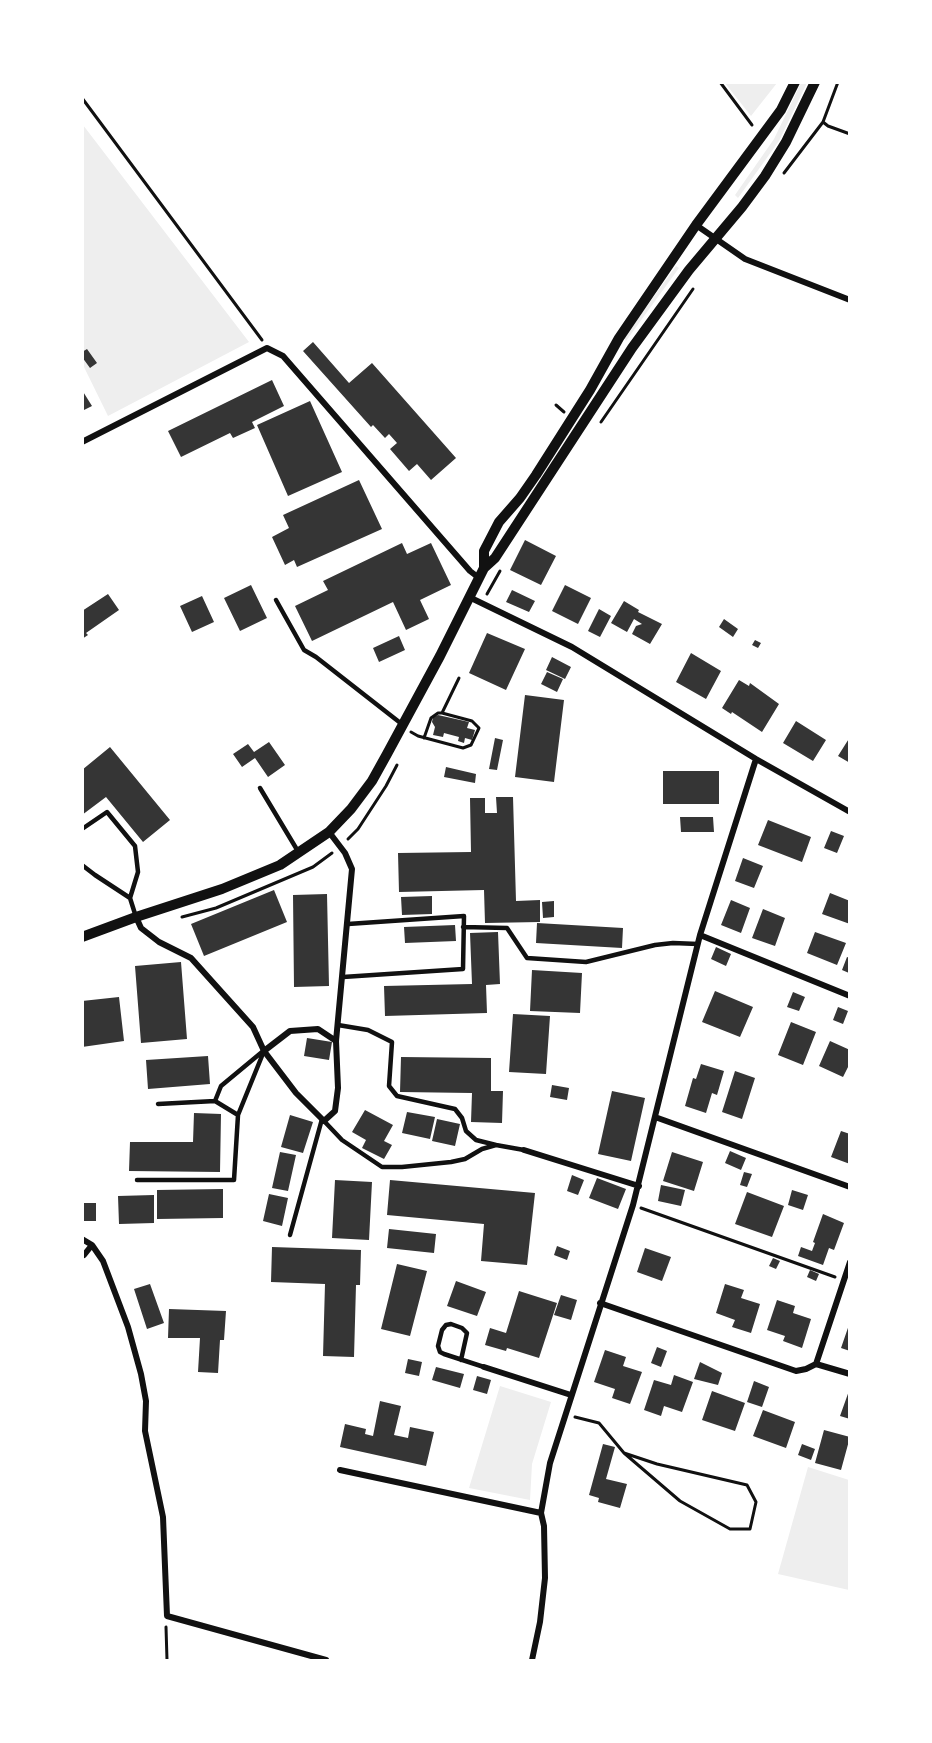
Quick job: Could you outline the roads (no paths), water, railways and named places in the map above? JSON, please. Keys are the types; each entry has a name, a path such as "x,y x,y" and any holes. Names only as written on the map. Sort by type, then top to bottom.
{"street":[{"path":"481,573 484,551 499,522 536,475 590,390 619,338 696,225 781,110 795,82"},
{"path":"82,937 254,877 280,865 329,832 351,809 372,781 403,725 481,573 495,558 632,348 688,270 765,176 786,142 815,82"},
{"path":"696,225 745,259 849,300"},
{"path":"82,442 267,348 283,357 470,571 481,573"},
{"path":"469,597 572,647 756,759 849,812"},
{"path":"532,1660 540,1622 545,1578 544,1526 541,1513 550,1463 639,1186 700,935 756,759"},
{"path":"136,917 141,928 150,935 191,958 253,1027 264,1051 296,1093 323,1120 335,1111 339,1088 336,1041 352,869 340,846 329,832"},
{"path":"700,935 849,996"},
{"path":"264,1051 290,1031 318,1029 336,1041"},
{"path":"655,1117 849,1187"},
{"path":"524,1150 639,1186"},
{"path":"82,1239 92,1245 103,1261 128,1327 141,1374 146,1401 145,1431 163,1517 167,1616 326,1660"},
{"path":"84,1255 92,1245"},
{"path":"816,1364 849,1262"},
{"path":"600,1303 783,1368 796,1371 816,1364 849,1374"},
{"path":"484,1367 571,1395"},
{"path":"340,1470 541,1513"}],"lane":[{"path":"276,600 304,650 403,725"},
{"path":"260,788 299,853"},
{"path":"82,829 107,812 135,846 138,872 130,897 136,917"},
{"path":"82,865 130,897"},
{"path":"343,977 463,969 464,916 348,924"},
{"path":"463,927 507,928 527,958 586,962 655,945 698,944"},
{"path":"338,1025 368,1030 392,1042 389,1086 397,1096 455,1109 462,1118 466,1131 476,1140 524,1150"},
{"path":"215,1101 221,1086 264,1051"},
{"path":"136,1180 234,1180 238,1115 264,1051"},
{"path":"158,1104 215,1101 238,1115"},
{"path":"323,1120 342,1140 382,1167 451,1162 465,1159 482,1149 496,1146"},
{"path":"290,1235 323,1120"},
{"path":"461,1360 467,1333 462,1328 451,1324 446,1325 442,1330 439,1349 444,1354 461,1360 484,1367"}]}
